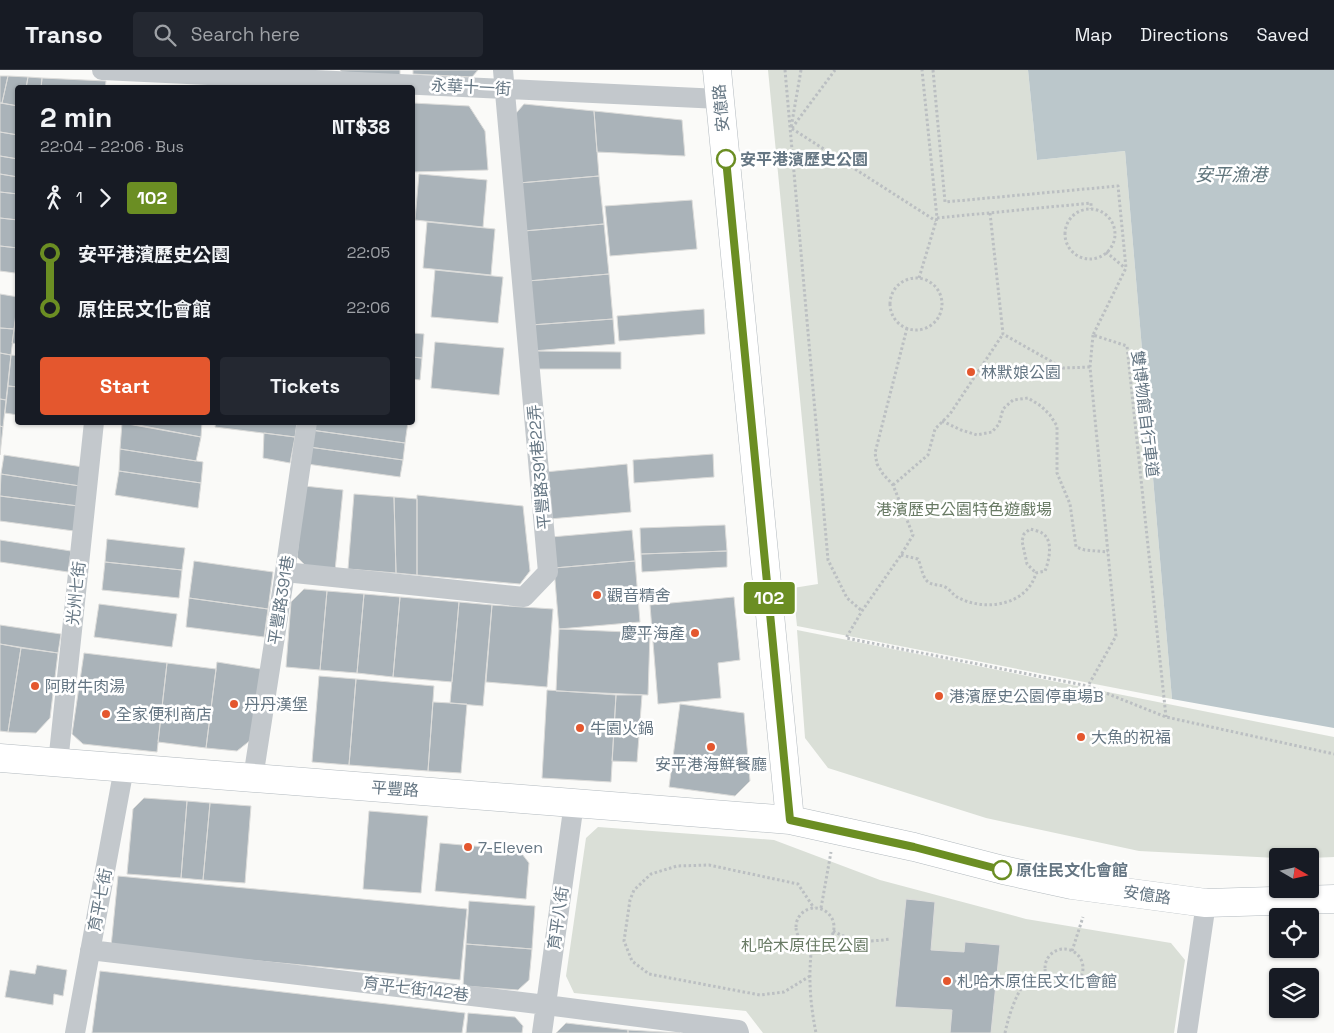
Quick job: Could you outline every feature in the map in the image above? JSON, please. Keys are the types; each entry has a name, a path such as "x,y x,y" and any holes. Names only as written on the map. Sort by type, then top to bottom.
{"street":[{"name":"永華十一街","path":"102,70 132,76 313,79 504,79 720,99"},
{"name":"安億路","path":"717,70 790,820 914,847 1003,870 1072,885 1206,902 1334,899"},
{"name":"平豐路391巷22弄","path":"286,572 524,597 548,572 504,79"},
{"name":"光州七街","path":"58,763 94,425"},
{"name":"平豐路391巷","path":"253,778 286,572 307,425"},
{"name":"平豐路","path":"0,758 790,820"},
{"name":"育平七街","path":"75,1033 124,768"},
{"name":"育平八街","path":"542,1033 574,803"},
{"path":"1188,1033 1206,902"},
{"name":"育平七街142巷","path":"90,950 546,1005 738,1030 739,1033"}],"path":[{"path":"785,70 828,560 847,598 862,611"},
{"path":"791,128 801,70"},
{"path":"791,128 835,70"},
{"path":"919,278 936,220 922,70"},
{"path":"932,70 945,202 1118,186 1126,268 1093,335 1090,367 1116,636 1088,686"},
{"path":"791,128 936,220 990,212 1091,202 1091,209"},
{"path":"1091,209 1101,211 1108,216 1115,232 1114,240 1106,252 1093,258 1081,257 1069,247 1065,232 1067,224 1077,212 1091,209"},
{"path":"893,485 928,455 935,429 950,414 1004,334 990,212"},
{"path":"1106,252 1126,268"},
{"path":"919,278 928,280 935,285 940,292 942,310 932,325 924,329 915,330 900,324 894,318 890,301 892,293 903,281 919,278"},
{"path":"907,328 875,453 876,464 893,485 913,535 846,638 1088,686 1166,717 1334,754"},
{"path":"1004,334 1063,368 1090,367"},
{"name":"雙博物館自行車道","path":"1093,335 1127,346 1166,717"},
{"path":"942,421 977,435 992,432 999,424 1003,409 1013,400 1028,398 1041,406 1057,426 1057,472 1070,504 1076,547 1085,550 1108,552"},
{"path":"1030,529 1041,532 1046,536 1050,548 1049,561 1045,571 1036,573 1027,564 1022,540 1024,534 1030,529"},
{"path":"901,555 918,559 926,580 932,584 946,587 956,597 992,605 1008,602 1025,592 1033,583 1036,573"},
{"path":"820,908 835,829"},
{"path":"810,976 784,992 760,995 649,974 632,962 624,941 630,900 634,890 651,874 677,866 709,865 798,884 814,908"},
{"path":"814,908 820,908 830,915 833,921 833,931 829,939 819,945 812,945 801,940 796,928 799,916 808,909 814,908"},
{"path":"1072,951 1083,917"},
{"path":"833,931 864,942 890,939"},
{"path":"812,945 810,994 816,1033"},
{"path":"1060,949 1072,951 1077,954 1083,964 1084,971 1082,977 1072,986 1066,988 1059,987 1049,980 1045,968 1050,956 1060,949"},
{"path":"1005,1033 1006,1026 1022,988 1035,976 1046,974"}],"green space":[{"name":"林默娘公園","path":"768,70 1028,70 1037,160 1125,151 1172,699 797,626 793,588 818,584"},
{"path":"797,630 1334,737 1334,857 1319,858 1319,848 1269,848 1269,858 1139,851 986,818 828,768 805,738"},
{"name":"札哈木原住民公園","path":"598,827 774,840 880,880 1026,919 1171,943 1185,960 1174,1033 763,1033 746,1011 574,993 566,976 586,838"}],"water":[{"name":"安平漁港","path":"1028,70 1334,70 1334,728 1172,699 1125,151 1037,160"}],"building":[{"path":"340,70 400,70 400,76 342,72"},
{"path":"413,70 478,70 472,77 413,74"},
{"path":"0,76 8,76 2,103 0,103"},
{"path":"8,76 28,77 27,85 15,85 15,105 2,103"},
{"path":"28,77 42,78 41,85 27,85"},
{"path":"42,78 106,81 105,85 41,85"},
{"path":"0,103 15,106 15,134 0,132"},
{"path":"415,103 469,106 485,131 488,170 415,172"},
{"path":"524,104 594,111 599,176 519,183 512,118"},
{"path":"594,111 682,120 685,156 597,152"},
{"path":"0,132 15,134 15,158 0,156"},
{"path":"0,156 15,158 15,176 0,174"},
{"path":"0,174 15,176 15,194 0,192"},
{"path":"419,174 487,180 483,227 415,220"},
{"path":"599,176 604,224 524,231 519,183"},
{"path":"0,192 15,194 15,220 0,218"},
{"path":"692,200 697,249 610,256 605,206"},
{"path":"0,218 15,220 15,248 0,246"},
{"path":"427,222 495,229 491,275 423,268"},
{"path":"604,224 609,274 528,281 524,231"},
{"path":"0,246 15,248 15,273 0,271"},
{"path":"435,270 503,277 498,323 431,317"},
{"path":"609,274 613,319 531,325 528,281"},
{"path":"0,294 15,296 14,329 0,328"},
{"path":"704,309 705,334 619,341 617,316"},
{"path":"613,319 615,344 533,351 531,325"},
{"path":"15,323 15,344 12,343"},
{"path":"0,328 14,329 11,355 0,353"},
{"path":"415,333 424,334 422,358 415,357"},
{"path":"435,342 504,348 499,395 431,388"},
{"path":"533,351 621,352 621,369 532,369"},
{"path":"0,353 11,355 6,400 0,399"},
{"path":"11,355 15,356 15,387 8,386"},
{"path":"415,357 422,358 420,380 415,379"},
{"path":"8,386 15,387 15,415 5,413"},
{"path":"0,399 6,400 3,427 0,426"},
{"path":"122,425 133,425 201,437 196,461 120,449"},
{"path":"139,425 202,425 201,437"},
{"path":"215,425 297,425 295,437 215,427"},
{"path":"312,425 408,425 405,443 311,430"},
{"path":"0,426 3,427 0,455"},
{"path":"311,430 405,443 403,460 309,447"},
{"path":"264,433 295,437 290,463 263,458"},
{"path":"309,447 403,460 400,477 307,464"},
{"path":"120,449 203,462 201,483 119,471"},
{"path":"713,454 714,477 634,483 633,460"},
{"path":"4,455 83,467 80,486 1,474"},
{"path":"627,464 631,512 549,519 545,472"},
{"path":"119,471 201,483 198,508 115,495"},
{"path":"1,474 80,486 78,506 0,496"},
{"path":"304,486 343,490 335,571 309,569 297,557"},
{"path":"354,494 394,497 396,573 348,569"},
{"path":"417,495 523,506 530,571 520,584 417,575"},
{"path":"0,496 78,506 74,531 0,521"},
{"path":"394,497 417,499 417,575 396,573"},
{"path":"725,525 727,551 641,554 640,528"},
{"path":"632,530 635,561 554,568 551,537"},
{"path":"107,539 185,548 182,570 105,562"},
{"path":"0,540 71,551 68,572 0,562"},
{"path":"727,551 727,567 642,572 641,554"},
{"path":"194,561 273,572 268,609 189,598"},
{"name":"觀音精舍","path":"635,561 640,622 559,629 554,568"},
{"path":"105,562 182,570 179,598 102,590"},
{"path":"304,589 327,591 320,670 286,667 291,602"},
{"path":"327,591 364,594 357,673 320,670"},
{"path":"364,594 400,597 393,677 357,673"},
{"path":"400,597 459,602 452,682 393,677"},
{"name":"慶平海產","path":"734,597 740,660 718,663 721,698 658,704 650,605"},
{"path":"189,598 268,609 264,637 186,627"},
{"path":"459,602 492,605 483,706 450,703"},
{"path":"99,604 177,614 172,647 94,637"},
{"path":"492,605 553,609 547,687 486,682"},
{"path":"0,625 61,634 58,653 0,644"},
{"path":"559,629 650,633 648,695 556,691"},
{"path":"0,644 21,648 8,732 0,731"},
{"name":"阿財牛肉湯","path":"21,648 58,653 50,718 36,733 8,732"},
{"path":"84,653 167,663 157,752 83,744 72,734"},
{"name":"丹丹漢堡","path":"217,662 261,669 252,739 237,751 206,748"},
{"path":"167,663 216,669 206,748 158,742"},
{"path":"319,676 356,679 349,765 312,762"},
{"path":"356,679 434,686 428,771 349,765"},
{"name":"牛園火鍋","path":"547,690 616,695 611,782 542,778"},
{"path":"616,695 642,695 637,762 612,761"},
{"path":"433,702 467,704 461,773 428,771"},
{"name":"安平港海鮮餐廳","path":"680,704 744,713 750,781 735,796 669,787"},
{"path":"144,798 187,801 181,878 127,874 133,809"},
{"path":"187,801 210,803 203,880 181,878"},
{"path":"210,803 251,806 245,883 203,880"},
{"path":"369,811 428,816 421,893 363,889"},
{"path":"440,843 519,850 529,863 526,899 435,891"},
{"path":"118,876 467,909 460,980 111,947"},
{"name":"札哈木原住民文化會館","path":"906,899 935,902 931,950 964,952 965,942 1000,945 991,1033 950,1033 952,1010 895,1007"},
{"path":"469,901 535,906 532,949 466,944"},
{"path":"466,944 532,949 529,980 518,990 463,986"},
{"path":"37,965 67,970 63,996 54,994 53,1005 5,997 10,970 35,974"},
{"path":"100,971 465,1013 462,1033 92,1033"},
{"path":"468,1013 515,1017 523,1026 522,1033 466,1033"},
{"path":"566,1023 628,1030 628,1033 556,1033"},
{"path":"628,1030 680,1033 628,1033"}],"bus line":[{"name":"102","path":"726,159 790,820 914,847 1002,870"}],"place":[{"name":"安平港濱歷史公園","path":"726,159"},
{"name":"林默娘公園","path":"971,372"},
{"name":"觀音精舍","path":"597,595"},
{"name":"慶平海產","path":"695,633"},
{"name":"阿財牛肉湯","path":"35,686"},
{"name":"港濱歷史公園停車場B","path":"939,696"},
{"name":"丹丹漢堡","path":"234,704"},
{"name":"全家便利商店","path":"106,714"},
{"name":"牛園火鍋","path":"580,728"},
{"name":"大魚的祝福","path":"1081,737"},
{"name":"安平港海鮮餐廳","path":"711,747"},
{"name":"7-Eleven","path":"468,847"},
{"name":"原住民文化會館","path":"1002,870"},
{"name":"札哈木原住民文化會館","path":"947,981"}],"park label":[{"name":"港濱歷史公園特色遊戲場","path":"964,509"}]}
